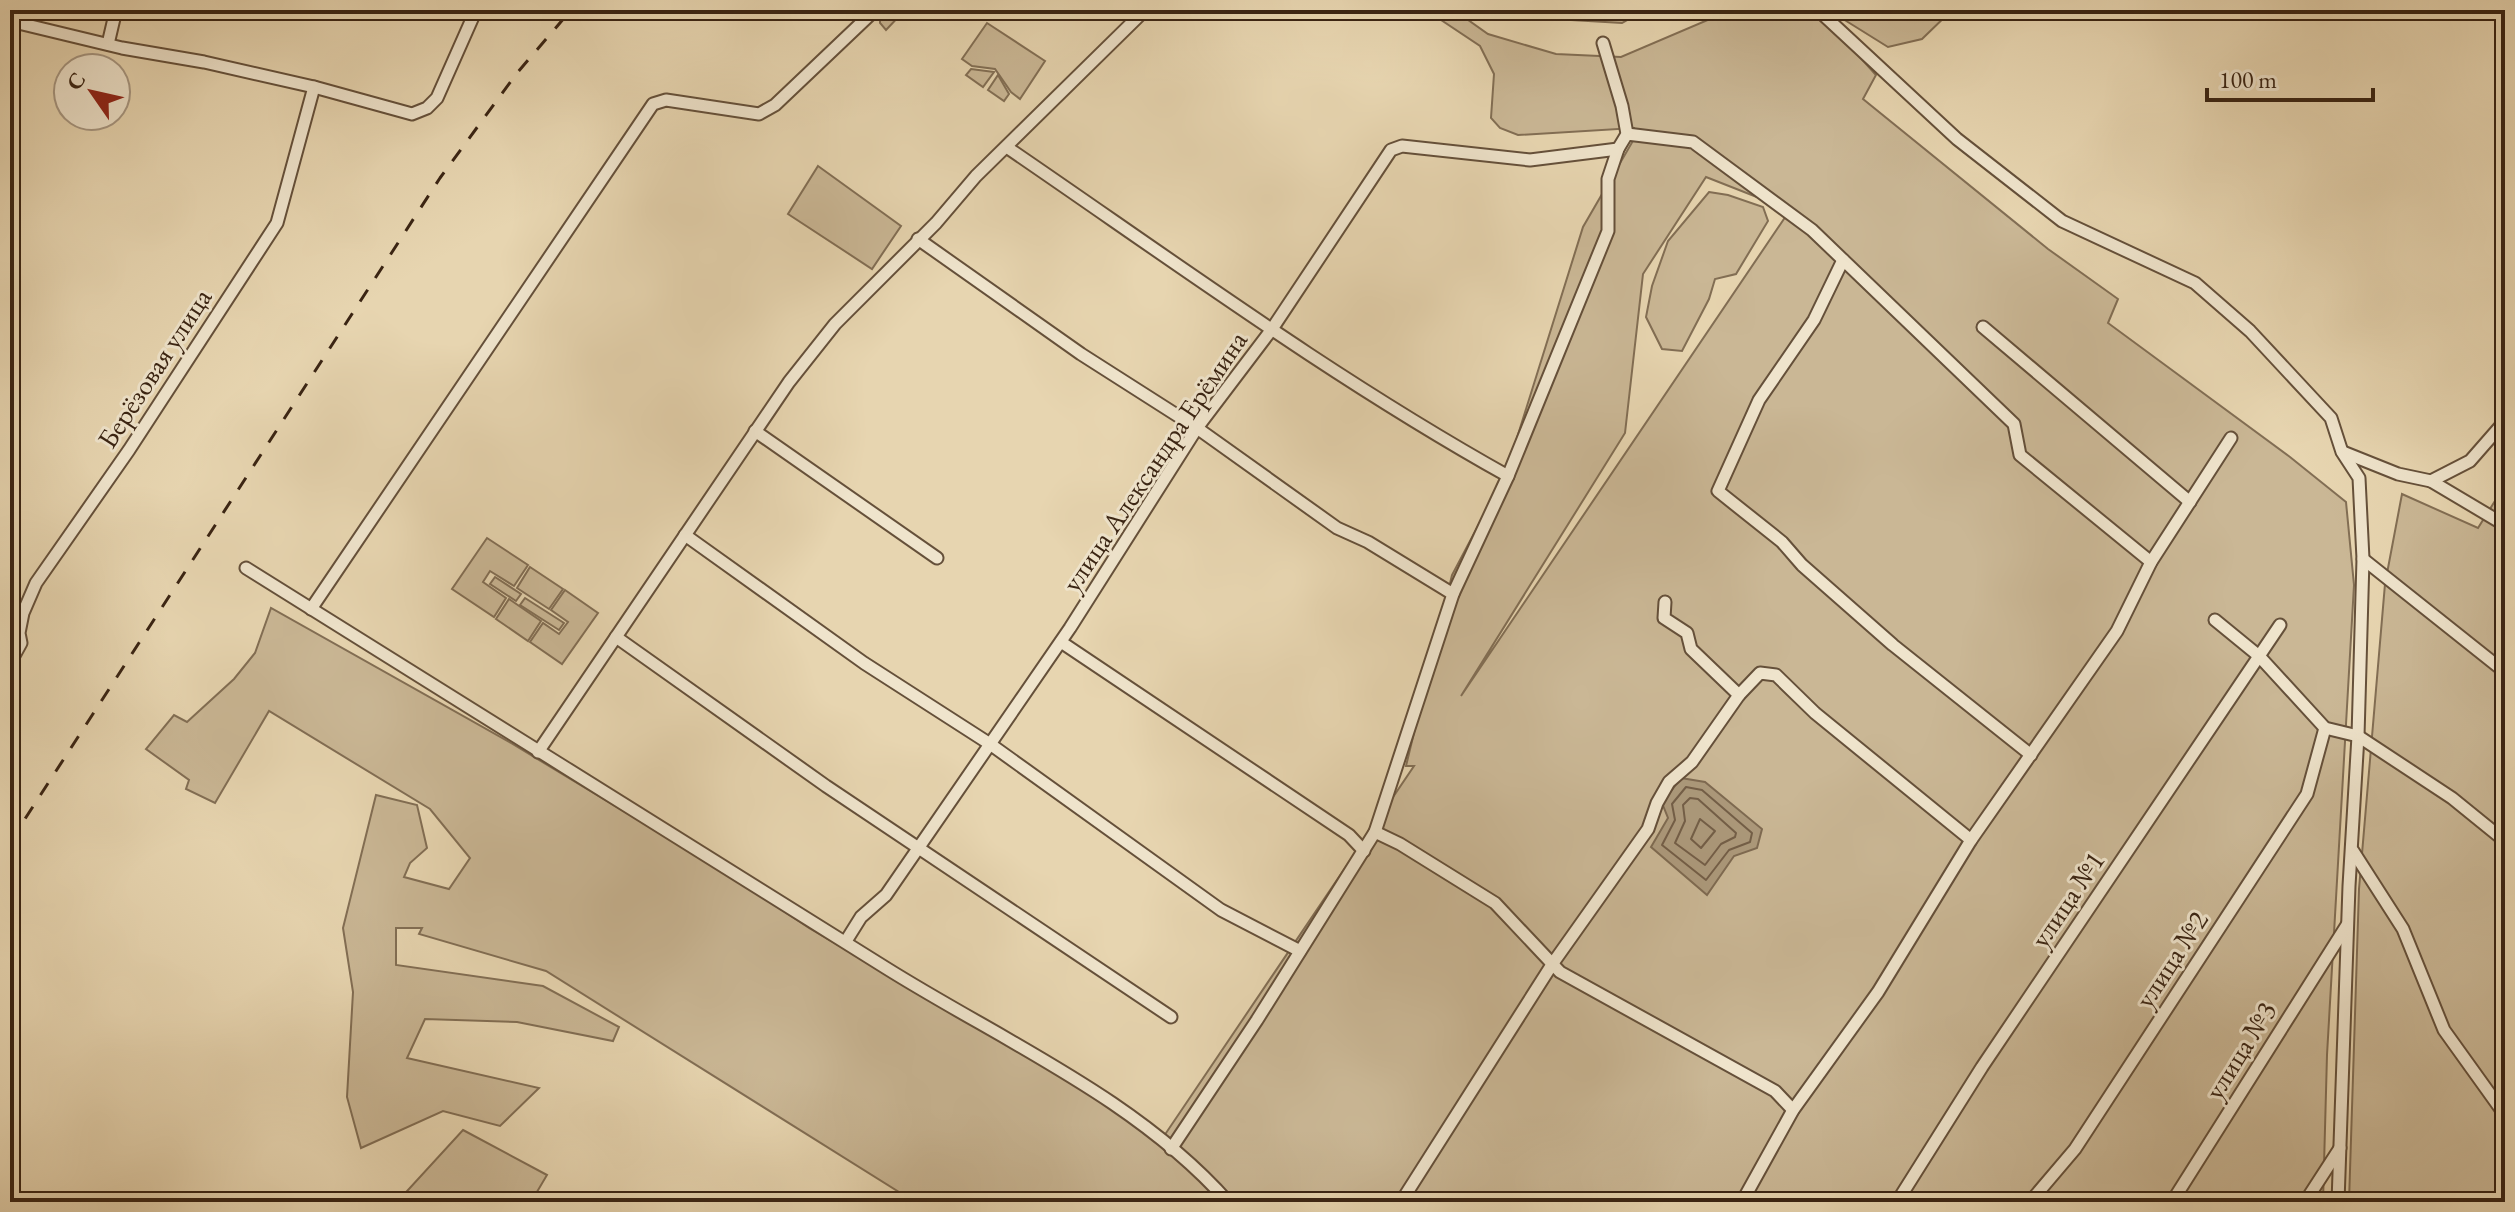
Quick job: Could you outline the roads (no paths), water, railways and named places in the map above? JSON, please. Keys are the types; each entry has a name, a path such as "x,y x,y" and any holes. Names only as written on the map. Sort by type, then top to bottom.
{"street":[{"path":"108,44 116,10"},
{"path":"10,21 314,87 412,114 427,108 443,88 476,10"},
{"path":"311,609 653,104 666,100 759,114 775,105 875,10"},
{"path":"538,752 789,382 835,324 936,223 976,176 1008,148 1145,10"},
{"path":"1818,10 1957,139 2062,221 2195,283 2250,331 2331,418 2342,452 2359,478 2363,559 2358,736 2338,1202"},
{"path":"1171,1149 1375,832 1453,594 1508,476 1608,231 1608,179 1618,149 1627,134 1603,43"},
{"name":"Берёзовая улица","path":"10,663 21,643 19,633 23,613 36,583 129,450 277,223 314,87"},
{"path":"1627,134 1693,142 1812,230 2014,424 2020,455 2151,562"},
{"name":"улица Александра Ерёмина","path":"846,941 861,917 886,895 1061,642 1197,428 1272,329 1391,150 1402,146 1530,160 1618,149"},
{"path":"1008,148 1420,427 1508,476"},
{"path":"918,239 1081,354 1197,428 1337,528 1368,542 1453,594"},
{"path":"1843,260 1814,320 1759,400 1718,491 1782,542 1802,565 1893,645 2031,755"},
{"path":"1983,327 2190,502"},
{"path":"2431,481 2470,461 2505,421"},
{"path":"755,431 937,558"},
{"path":"1742,1202 1793,1110 1878,992 1971,840 2117,631 2151,562 2231,438"},
{"path":"2342,452 2398,474 2431,481 2505,525"},
{"path":"685,535 864,663 990,744 1221,910 1300,951"},
{"path":"2363,559 2505,672"},
{"path":"246,568 951,1008 1123,1108 1213,1185 1228,1202"},
{"path":"1665,602 1664,618 1687,633 1691,649 1739,695"},
{"path":"2215,620 2259,656 2325,728 2358,736 2452,798 2505,841"},
{"name":"улица №1","path":"1897,1202 1982,1067 2280,625"},
{"path":"616,637 826,786 1171,1017"},
{"path":"1061,642 1349,835 1364,851"},
{"path":"1401,1202 1553,963 1648,829 1669,782 1692,762 1739,695 1760,673 1776,675 1815,713 1971,840"},
{"name":"улица №2","path":"2030,1202 2075,1149 2307,794 2325,728"},
{"path":"1375,832 1400,844 1495,903 1560,972 1775,1091 1793,1110"},
{"path":"2352,850 2403,929 2444,1030 2505,1115"},
{"name":"улица №3","path":"2172,1202 2348,924"},
{"path":"2305,1202 2340,1147"}],"water":[{"path":"1681,778 1705,782 1762,829 1757,848 1734,856 1707,895 1651,847 1668,818 1662,803"}],"railway":[{"path":"10,842 440,178 517,73 571,10"}]}
